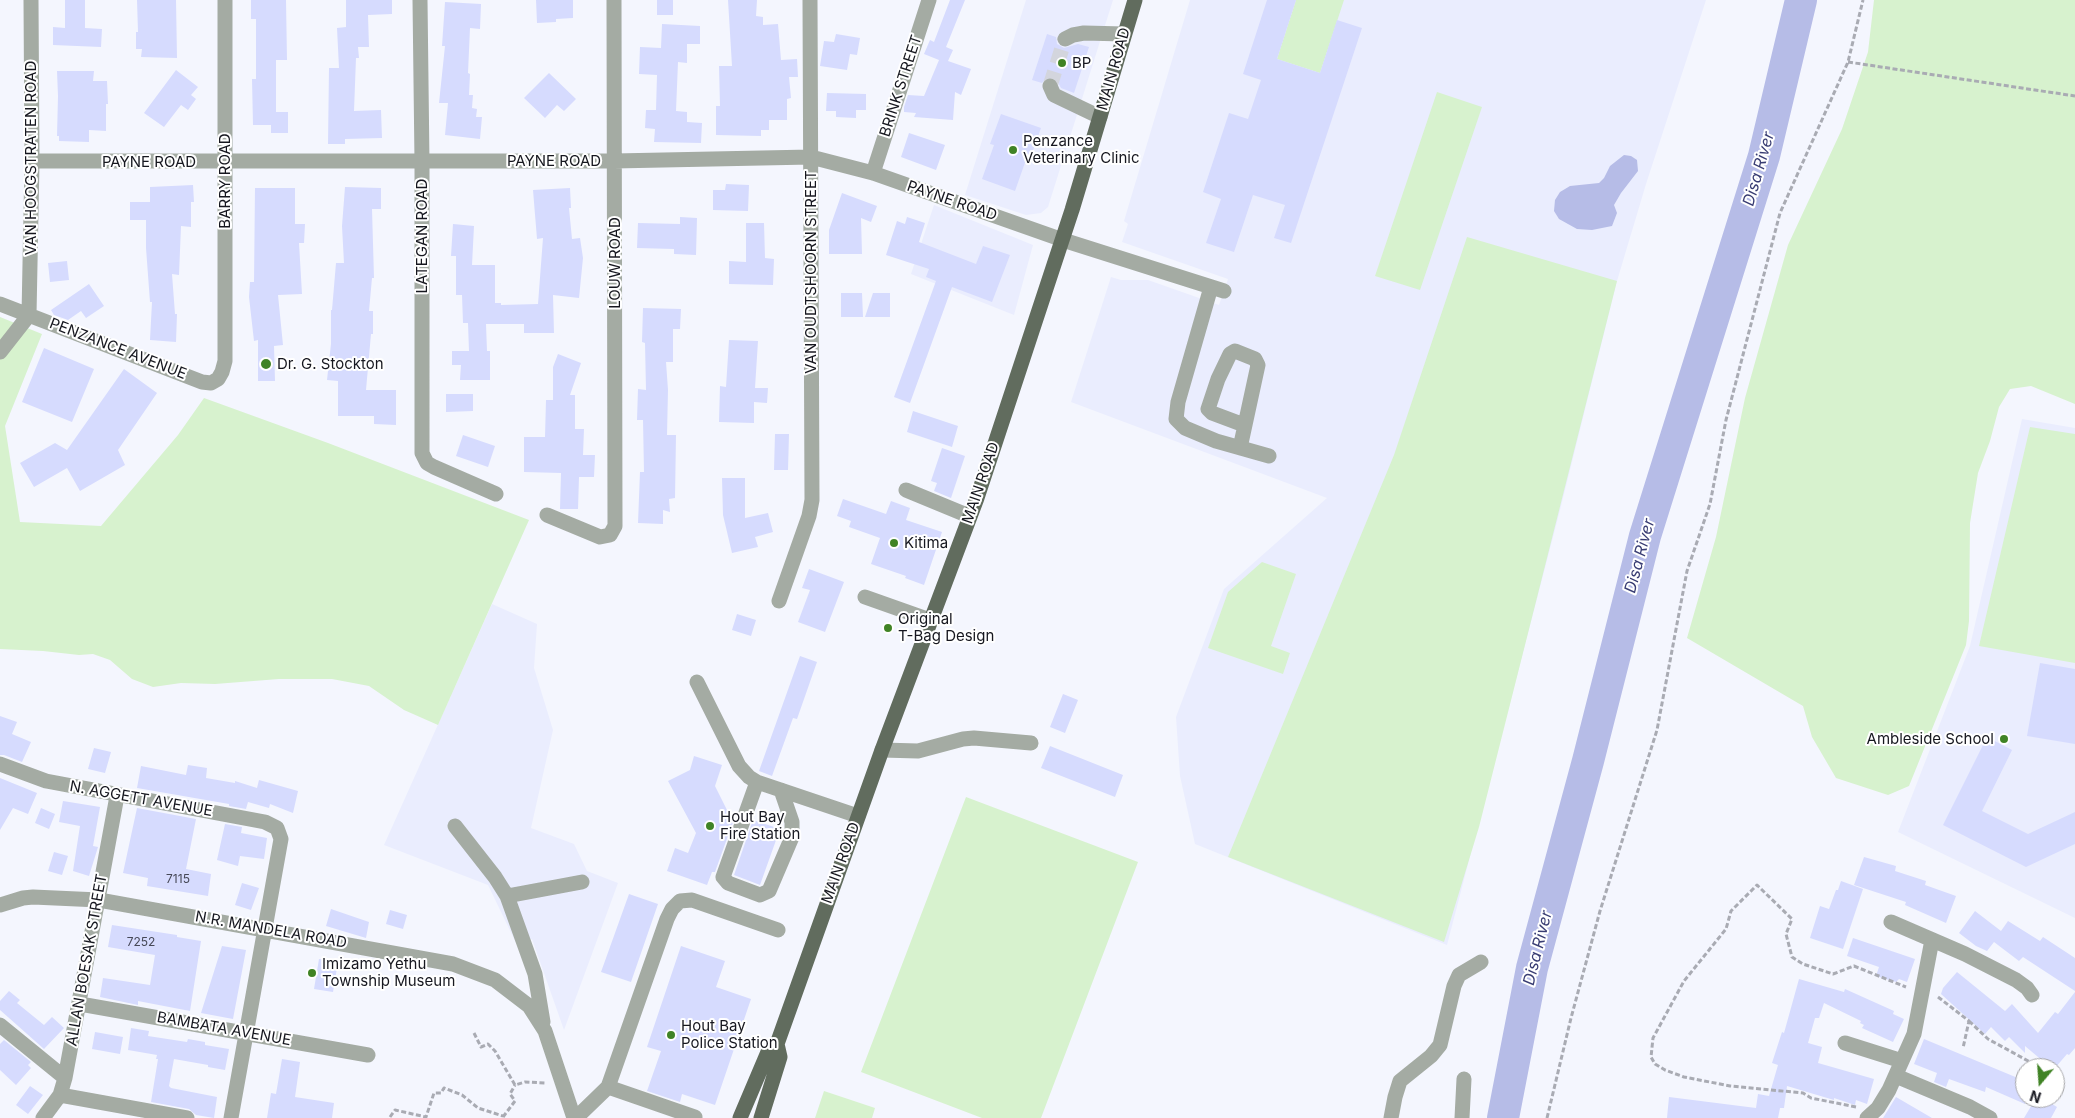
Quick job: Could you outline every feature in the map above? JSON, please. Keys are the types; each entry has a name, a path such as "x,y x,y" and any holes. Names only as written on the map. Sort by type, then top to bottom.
{"main road":[{"name":"MAIN ROAD","path":"740,1118 768,1052 777,1044 882,750 969,516 1063,240 1134,0"},
{"name":"MAIN ROAD","path":"762,1118 780,1057 777,1044"}],"street":[{"name":"VAN HOOGSTRATEN ROAD","path":"29,315 32,161 31,0"},
{"name":"BARRY ROAD","path":"225,0 225,361"},
{"name":"LATEGAN ROAD","path":"420,0 422,453 427,463 434,467 496,494"},
{"name":"LOUW ROAD","path":"548,515 600,537 610,534 615,526 614,0"},
{"name":"VAN OUDTSHOORN STREET","path":"779,601 800,543 812,500 810,0"},
{"name":"BRINK STREET","path":"873,173 929,0"},
{"path":"1065,40 1073,35 1084,33 1124,34"},
{"path":"1050,86 1054,95 1100,117"},
{"name":"PAYNE ROAD","path":"32,161 422,162 811,157 873,173 1063,240 1218,289 1178,402 1176,420 1185,428 1216,441 1240,448"},
{"name":"PENZANCE AVENUE","path":"0,304 202,382 211,383 218,379 225,361"},
{"path":"0,352 29,315"},
{"path":"1244,425 1212,413 1208,406 1230,354 1235,351 1255,358 1258,365 1240,448 1269,456"},
{"path":"906,490 969,516"},
{"path":"865,598 930,620"},
{"path":"697,682 740,766 749,777 757,782 858,816"},
{"path":"882,750 918,752 963,739 974,738 1031,743"},
{"name":"N. AGGETT AVENUE","path":"0,764 46,781 117,796 273,824 281,839 264,929"},
{"path":"757,782 723,877 728,883 760,895 769,891 792,837 792,822 781,790"},
{"name":"ALLAN BOESAK STREET","path":"50,1115 60,1095 65,1078 117,796"},
{"path":"455,826 495,876 506,896 534,974 545,1031"},
{"path":"506,896 582,882"},
{"name":"N.R. MANDELA ROAD","path":"0,906 33,896 99,900 453,964 495,980 529,1006 545,1031 575,1118"},
{"path":"575,1118 608,1087 667,919 672,909 680,901 692,900 778,930"},
{"path":"1891,922 2016,980 2027,988 2032,995"},
{"path":"231,1118 264,929"},
{"path":"1868,1118 1878,1108 1896,1076 1914,1034 1932,940"},
{"path":"1392,1118 1395,1097 1400,1081 1440,1045 1454,986 1459,975 1481,962"},
{"name":"BAMBATA AVENUE","path":"80,1004 368,1055"},
{"path":"0,1025 65,1078"},
{"path":"1845,1043 1902,1060"},
{"path":"1896,1076 1970,1107 1990,1118"},
{"path":"1462,1118 1464,1079"},
{"path":"608,1087 696,1117"},
{"path":"60,1095 187,1118"}],"path":[{"path":"1546,1118 1600,911 1657,730 1687,571 1710,504 1726,420 1780,213 1848,62 1863,0"},
{"path":"1848,62 2075,96"},
{"path":"1868,1118 1863,1110 1856,1107 1811,1098 1803,1093 1730,1086 1684,1077 1655,1064 1651,1057 1653,1038 1684,981 1726,930 1731,911 1757,885 1792,919 1786,934 1792,957 1803,964 1833,974 1854,966 1897,985 1931,992 1969,1020 1993,1042 2023,1058"},
{"path":"1963,1048 1969,1020"},
{"path":"474,1033 481,1047 488,1044 494,1051 515,1085"},
{"path":"390,1117 395,1110 426,1117 434,1093 441,1093 444,1088 462,1095 478,1108 503,1117 515,1101 510,1094 515,1085 525,1082 562,1082"}],"shaded area":[{"path":"1026,0 1113,0 1048,207 1041,213 1026,215 965,195"},
{"path":"1190,0 1706,0 1646,184 1617,281 1560,510 1447,945 1195,844 1180,776 1176,717 1224,589 1327,498 1071,402 1111,277 1121,280 1148,280 1219,305 1228,279 1122,242 1128,224 1124,221"},
{"path":"934,205 1033,245 1014,315 911,274"},
{"name":"Ambleside School","path":"2022,419 2075,428 2075,918 1898,832 1970,646"},
{"path":"492,604 537,624 534,668 553,730 531,828 574,844 587,871 618,883 564,1030 532,939 516,943 488,885 384,845"}],"green space":[{"path":"1296,0 1344,0 1320,73 1277,59"},
{"path":"1874,0 2075,0 2075,404 2031,386 2010,389 1999,407 1990,441 1978,473 1970,523 1969,621 1966,645 1909,786 1888,795 1836,778 1812,737 1803,706 1687,638 1716,537 1745,398 1788,245 1842,129 1868,52"},
{"path":"1437,92 1482,107 1420,290 1375,276"},
{"path":"1467,237 1617,281 1479,827 1444,942 1228,857 1394,455"},
{"path":"0,317 42,334 5,426 20,522 101,526 178,435 204,398 529,520 438,725 404,710 369,686 332,679 279,679 215,684 181,683 153,687 132,679 110,660 93,654 79,655 0,649"},
{"path":"2030,427 2075,434 2075,663 1979,646"},
{"path":"1262,562 1296,574 1271,646 1290,653 1283,674 1208,648 1228,592"},
{"path":"966,797 1138,862 1041,1118 982,1118 861,1072"},
{"path":"824,1091 875,1108 872,1118 815,1118"}],"water":[{"path":"1624,155 1631,156 1637,160 1638,171 1614,205 1617,213 1612,226 1592,230 1577,229 1559,219 1554,211 1555,200 1560,192 1570,186 1599,183 1610,166"}],"building":[{"path":"65,0 85,0 85,28 102,29 101,47 53,45 53,27 65,28"},
{"path":"137,0 176,0 177,58 141,57 142,49 136,49 136,32 138,32"},
{"path":"251,0 286,0 287,60 276,60 276,112 288,112 288,133 271,133 271,125 253,125 252,79 256,79 256,19 251,19"},
{"path":"346,0 392,0 392,14 368,15 369,47 358,47 359,58 356,58 354,111 381,110 382,138 345,139 345,144 328,144 329,68 339,68 337,28 346,27"},
{"path":"536,0 573,0 573,18 556,19 556,22 537,23"},
{"path":"657,0 673,0 673,15 657,15"},
{"path":"728,0 757,0 756,16 763,17 763,25 778,24 781,60 797,59 798,77 789,77 791,98 787,99 787,120 769,120 769,130 761,130 761,136 716,135 716,106 720,106 719,66 732,66"},
{"path":"950,0 965,0 946,47 953,50 948,61 971,69 961,95 955,92 953,120 914,117 916,113 904,112 904,107 908,95 924,96 939,60 924,54 930,40 934,42"},
{"path":"1267,0 1296,0 1277,59 1320,73 1337,20 1362,28 1291,243 1274,238 1285,205 1253,195 1234,252 1206,243 1221,199 1203,192 1229,113 1248,119 1261,80 1243,74"},
{"path":"445,2 481,4 480,29 470,28 468,73 470,74 469,95 473,95 472,108 477,109 476,117 482,117 480,139 445,135 448,103 439,103 445,46 442,46"},
{"path":"662,24 700,26 700,44 687,44 687,63 678,62 676,111 687,112 687,122 702,123 701,143 654,142 655,129 645,128 646,110 656,110 657,75 639,74 640,47 661,48"},
{"path":"836,34 860,38 857,55 850,54 847,70 820,66 824,41 834,42"},
{"path":"1047,34 1056,37 1057,44 1064,48 1078,44 1089,47 1074,93 1061,88 1056,79 1051,77 1046,78 1042,83 1032,80"},
{"path":"176,70 198,87 191,95 196,99 188,110 181,105 164,127 144,113"},
{"path":"57,71 94,71 93,81 107,81 106,131 89,130 89,142 59,141 59,136 57,136"},
{"path":"549,73 576,99 564,111 557,105 545,118 524,98"},
{"path":"827,93 866,94 866,110 856,110 856,118 836,117 836,111 826,111"},
{"name":"Penzance Veterinary Clinic","path":"1001,114 1041,128 1031,156 1028,154 1015,191 982,179 994,145 990,144"},
{"path":"909,133 945,145 936,170 901,157"},
{"path":"726,184 749,185 748,211 713,210 713,190 725,190"},
{"path":"193,185 194,202 191,202 191,227 181,226 179,275 172,274 175,314 177,314 176,342 150,340 152,302 150,302 146,248 146,220 130,220 130,202 150,202 150,187"},
{"path":"345,187 381,188 381,209 372,209 374,278 372,278 369,311 373,311 373,334 371,334 366,390 396,390 396,425 374,424 374,416 338,416 338,381 327,380 336,263 344,263 342,226"},
{"path":"255,188 295,188 295,224 305,224 304,243 299,243 302,294 278,295 283,345 274,346 275,381 258,381 258,340 254,341 249,297 250,282 254,282"},
{"path":"570,188 571,208 569,208 572,239 580,238 583,258 579,298 553,295 554,333 524,333 524,324 486,324 487,351 490,351 490,380 460,380 461,365 452,365 452,351 469,351 468,323 463,323 462,295 456,295 456,256 451,256 453,224 474,226 472,265 495,265 495,303 501,303 501,305 538,304 543,238 537,239 533,190"},
{"path":"842,193 877,206 871,222 861,218 862,254 829,254 829,230"},
{"path":"680,217 697,218 696,255 674,254 674,249 637,248 638,223 680,224"},
{"path":"907,217 925,223 919,242 976,264 983,246 1010,255 992,302 952,287 910,403 894,397 936,281 926,277 929,269 886,255 897,221 905,224"},
{"path":"746,223 764,223 765,258 774,259 773,285 729,284 729,261 746,262"},
{"path":"67,261 69,280 50,282 48,263"},
{"path":"89,284 104,306 86,318 81,311 68,320 54,315 51,310"},
{"path":"841,293 862,293 863,317 841,317"},
{"path":"873,293 890,293 890,317 865,317"},
{"path":"643,308 681,309 680,329 673,329 673,362 666,362 668,390 667,435 676,435 675,498 669,499 670,512 663,510 663,524 638,523 640,472 644,472 643,420 637,420 638,389 646,390 645,343 642,342"},
{"path":"729,340 758,341 755,388 768,388 767,403 754,402 754,423 719,422 720,386 726,387"},
{"path":"44,348 94,369 72,422 22,402"},
{"path":"558,354 581,363 570,395 575,395 575,429 584,429 583,455 595,455 594,477 579,477 578,509 560,509 561,473 524,472 524,437 545,437 546,400 553,400 553,367"},
{"path":"124,369 157,393 118,450 125,465 80,491 67,468 34,487 20,463 55,443 67,450"},
{"path":"446,394 473,394 473,411 446,412"},
{"path":"913,411 958,426 952,447 907,432"},
{"path":"775,434 789,434 788,470 774,470"},
{"path":"463,435 495,446 488,467 456,456"},
{"path":"942,448 965,456 951,498 934,491 937,483 931,481"},
{"path":"722,478 745,478 745,518 768,513 773,532 755,537 758,547 732,553 723,515"},
{"path":"843,499 886,514 891,501 910,508 906,520 942,532 924,585 905,578 906,576 871,564 880,538 849,527 851,521 837,516"},
{"path":"809,569 844,582 825,632 798,622 810,590 802,588"},
{"path":"737,614 756,620 751,636 732,630"},
{"path":"800,656 817,662 797,719 793,718 772,776 759,771"},
{"path":"2040,663 2075,669 2075,744 2027,736"},
{"path":"1063,694 1078,700 1065,733 1050,727"},
{"path":"0,716 17,722 12,734 31,742 22,762 0,755"},
{"path":"1987,737 2012,750 1982,811 2028,834 2075,812 2075,844 2026,867 1943,825"},
{"path":"1050,746 1123,775 1115,797 1041,768"},
{"path":"94,748 111,752 105,773 88,769"},
{"name":"Hout Bay Fire Station","path":"694,756 722,765 715,786 733,822 715,872 712,872 707,885 667,871 675,848 688,853 696,833 668,781 690,770"},
{"path":"188,765 207,768 206,778 235,783 235,781 257,788 259,780 298,791 293,813 270,804 269,808 248,802 246,809 229,806 229,804 137,788 141,766 186,775"},
{"path":"0,778 37,793 28,814 13,808 0,830"},
{"path":"63,801 100,807 93,846 98,847 89,876 73,871 80,826 59,822"},
{"path":"41,808 55,814 49,829 35,823"},
{"path":"137,808 196,819 186,869 211,874 208,896 147,886 148,878 123,873"},
{"path":"753,820 780,829 760,885 734,875"},
{"path":"225,824 242,827 241,833 267,838 264,859 240,856 238,866 217,860"},
{"path":"54,852 68,856 62,875 48,871"},
{"path":"1864,857 1896,866 1895,871 1926,881 1925,885 1956,896 1946,923 1905,905 1906,902 1854,885"},
{"path":"1841,881 1863,889 1843,949 1810,938 1820,906 1829,909"},
{"path":"242,883 259,888 251,910 235,905"},
{"path":"629,894 658,904 631,982 601,972"},
{"path":"331,909 369,922 366,938 326,926"},
{"path":"390,910 407,915 403,929 386,924"},
{"path":"1975,911 2001,931 2008,921 2040,941 2043,937 2075,958 2075,991 2023,957 2019,961 1994,942 1987,951 1976,946 1959,933"},
{"path":"112,925 177,935 177,937 201,941 190,1011 138,1001 138,1005 100,997 103,978 150,985 155,955 108,947"},
{"path":"1853,938 1915,959 1907,982 1899,979 1896,982 1876,976 1879,967 1847,956"},
{"path":"222,946 246,950 233,1019 201,1013"},
{"name":"Hout Bay Police Station","path":"681,946 725,961 716,987 751,999 715,1105 682,1094 680,1102 647,1091 661,1051 647,1047"},
{"path":"319,959 338,962 333,992 314,989"},
{"path":"1957,972 2005,1011 2012,1004 2038,1033 2055,1012 2058,1014 2075,992 2075,1048 2064,1058 2039,1058 2025,1046 2025,1053 2009,1037 2005,1041 1991,1027 1985,1034 1941,994 1943,988"},
{"path":"1799,979 1844,992 1845,989 1894,1011 1893,1014 1904,1019 1893,1042 1862,1028 1864,1025 1860,1023 1861,1021 1824,1003 1819,1018 1815,1018 1808,1043 1822,1047 1818,1063 1874,1079 1867,1104 1856,1100 1855,1105 1787,1086 1784,1108 1780,1108 1778,1118 1667,1118 1669,1097 1756,1108 1758,1094 1769,1096 1778,1065 1772,1063 1782,1032 1784,1033"},
{"path":"9,991 20,1000 17,1003 44,1025 52,1017 64,1028 44,1049 0,1010 0,1001"},
{"path":"131,1028 149,1031 148,1036 187,1042 188,1039 205,1042 205,1045 229,1049 225,1070 174,1059 169,1086 171,1088 217,1097 214,1118 196,1115 189,1109 151,1102 157,1055 128,1050"},
{"path":"95,1032 123,1037 120,1054 92,1049"},
{"path":"1924,1039 2015,1077 2015,1100 1986,1087 1985,1092 1949,1079 1946,1087 1934,1082 1937,1073 1914,1064"},
{"path":"4,1040 31,1062 28,1065 31,1068 16,1085 0,1070 0,1044"},
{"path":"282,1059 300,1062 295,1097 334,1103 332,1118 267,1118 271,1093 276,1094"},
{"path":"30,1086 43,1095 28,1114 16,1105"},
{"path":"1896,1097 1932,1118 1883,1118"},
{"path":"2030,1108 2056,1108 2051,1118 2024,1118"}],"waterway":[{"name":"Disa River","path":"1503,1118 1532,968 1588,761 1645,536 1764,156 1801,0"}],"tunnel":[{"path":"1050,86 1065,39"}],"place":[{"name":"BP","path":"1062,63"},
{"name":"Penzance Veterinary Clinic","path":"1013,150"},
{"name":"Dr. G. Stockton","path":"266,364"},
{"name":"Kitima","path":"894,543"},
{"name":"Original T-Bag Design","path":"888,628"},
{"name":"Ambleside School","path":"2004,739"},
{"name":"Hout Bay Fire Station","path":"710,826"},
{"name":"Imizamo Yethu Township Museum","path":"312,973"},
{"name":"Hout Bay Police Station","path":"671,1035"}]}
